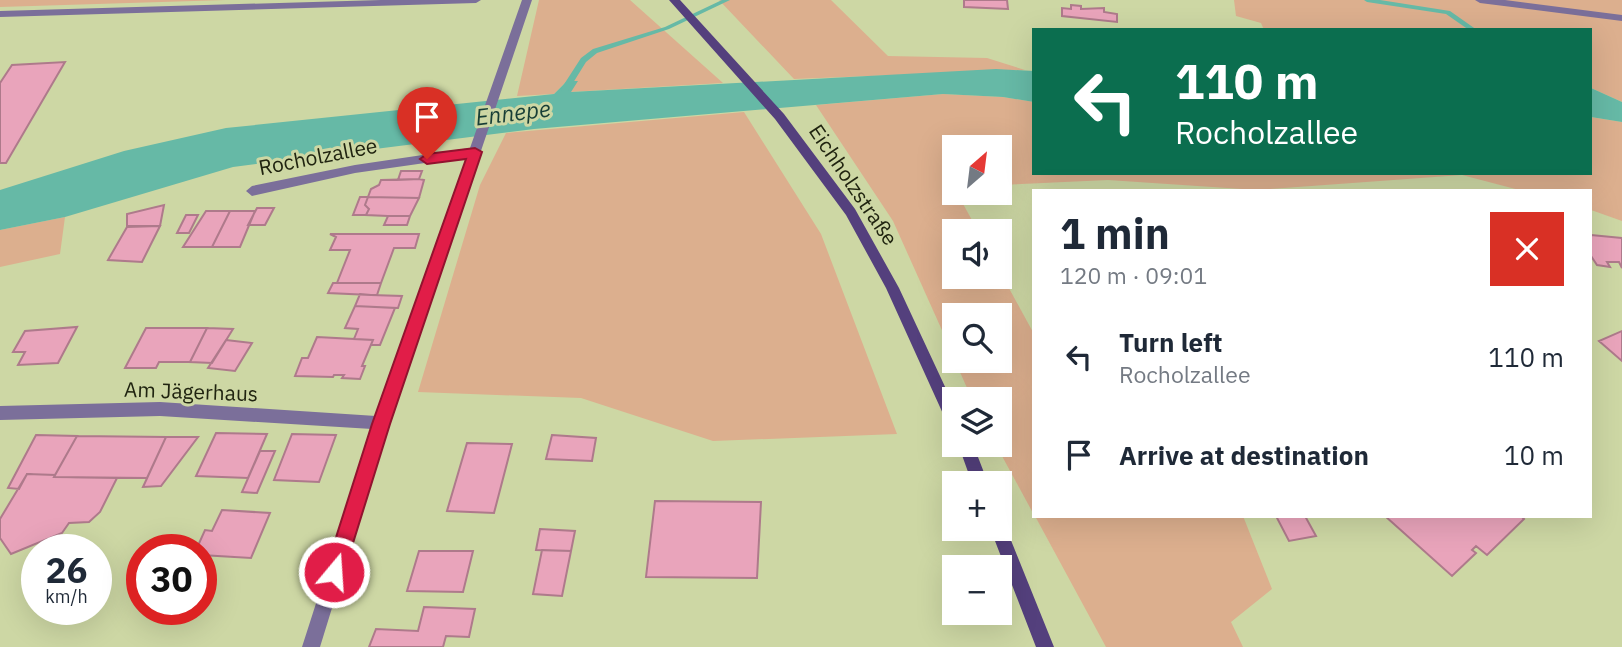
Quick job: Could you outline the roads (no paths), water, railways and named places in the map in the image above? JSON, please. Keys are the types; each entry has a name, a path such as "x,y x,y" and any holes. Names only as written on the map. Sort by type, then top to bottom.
{"main road":[{"name":"Eichholzstraße","path":"674,0 747,78 831,186 870,244 942,397"},
{"path":"1003,541 1045,647"}],"street":[{"path":"311,647 381,424 527,0"},
{"path":"1480,0 1622,18"},
{"name":"Rocholzallee","path":"252,191 355,169 475,152"},
{"name":"Am Jägerhaus","path":"0,413 160,409 381,424"}],"lane":[{"path":"0,14 475,0"}],"water":[{"name":"Ennepe","path":"996,69 1032,71 1032,102 1003,97 943,94 534,129 233,167 65,217 0,230 0,190 124,151 226,128 554,94 567,81 578,81 571,92"},
{"path":"1592,88 1622,102 1622,122 1592,117"}],"waterway":[{"path":"565,89 583,60 595,51 667,28 727,0"},
{"path":"1367,0 1448,12 1471,28"}]}
